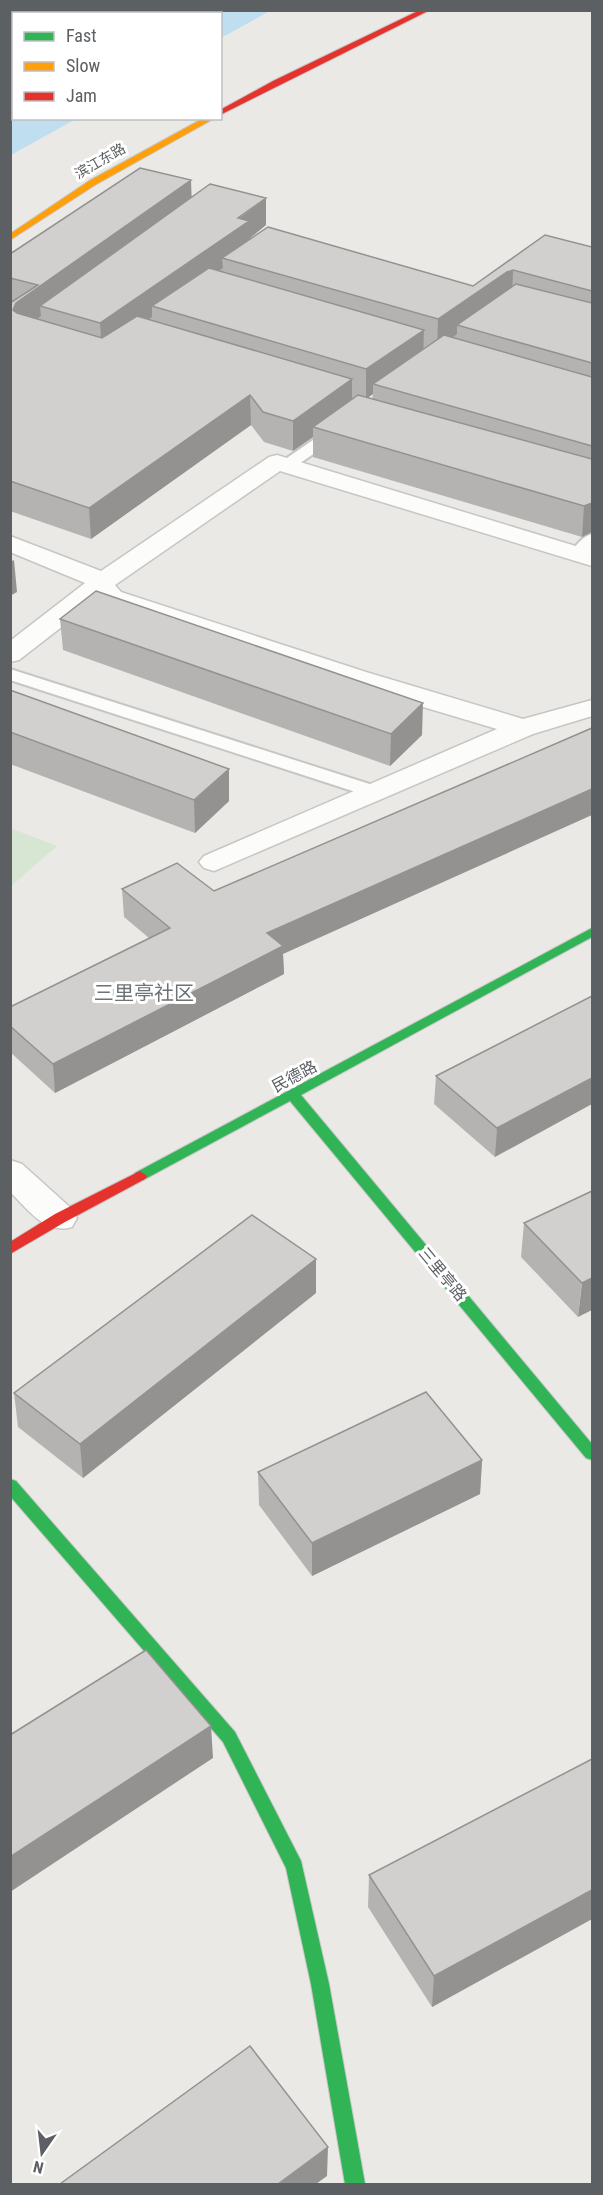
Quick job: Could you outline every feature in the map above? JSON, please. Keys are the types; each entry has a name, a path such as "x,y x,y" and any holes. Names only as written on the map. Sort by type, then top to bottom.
{"street":[{"path":"222,112 276,83 427,10"},
{"name":"滨江东路","path":"10,238 92,183 207,120"},
{"path":"10,654 100,584 277,462 588,551"},
{"path":"10,543 95,578 112,597 356,678 523,728"},
{"path":"214,862 523,728 592,708"},
{"name":"民德路","path":"10,1249 60,1218 293,1095 592,932"},
{"name":"三里亭路","path":"293,1095 592,1454"},
{"path":"10,1172 60,1218"},
{"path":"10,1485 229,1737 295,1867 320,1984 356,2184"}],"lane":[{"path":"287,465 346,424"},
{"path":"10,674 375,792"}],"green space":[{"path":"10,828 57,846 11,886 10,886"}],"water":[{"path":"11,10 270,10 222,37 222,12 12,12 12,120 74,120 11,155"}],"building":[{"path":"140,168 191,180 16,303 13,310 102,338 137,316 352,379 293,421 263,412 250,395 89,508 10,481 10,303 38,285 10,278 10,254"},
{"path":"210,184 266,198 238,218 249,221 100,323 40,306"},
{"path":"268,227 473,286 545,235 592,247 592,291 513,270 438,319 222,258"},
{"path":"209,268 424,330 366,369 152,306"},
{"path":"516,284 592,303 592,363 457,325"},
{"path":"444,335 592,377 592,446 373,384"},
{"path":"358,395 592,459 592,503 584,506 313,427"},
{"path":"96,591 423,703 391,734 60,619"},
{"path":"10,690 229,769 194,800 10,732"},
{"path":"592,728 592,789 267,933 283,946 53,1064 10,1026 10,1007 170,928 122,889 177,863 214,891"},
{"path":"592,996 592,1078 497,1128 436,1076"},
{"path":"592,1191 592,1278 582,1283 524,1223"},
{"path":"252,1215 316,1259 80,1444 14,1393"},
{"path":"426,1392 482,1460 312,1543 258,1472"},
{"path":"146,1650 211,1726 10,1857 10,1735"},
{"path":"592,1759 592,1890 434,1976 369,1875"},
{"path":"250,2046 328,2147 278,2184 60,2184"}],"traffic: fast":[{"path":"140,1176 592,932"},
{"path":"293,1095 592,1454"},
{"path":"10,1485 229,1737 295,1867 320,1984 355,2184"}],"traffic: slow":[{"path":"10,238 92,183 207,120"}],"traffic: jam":[{"path":"222,112 276,83 427,10"},
{"path":"10,1249 60,1218 140,1176"}],"district":[{"name":"三里亭社区","path":"144,993"}]}
